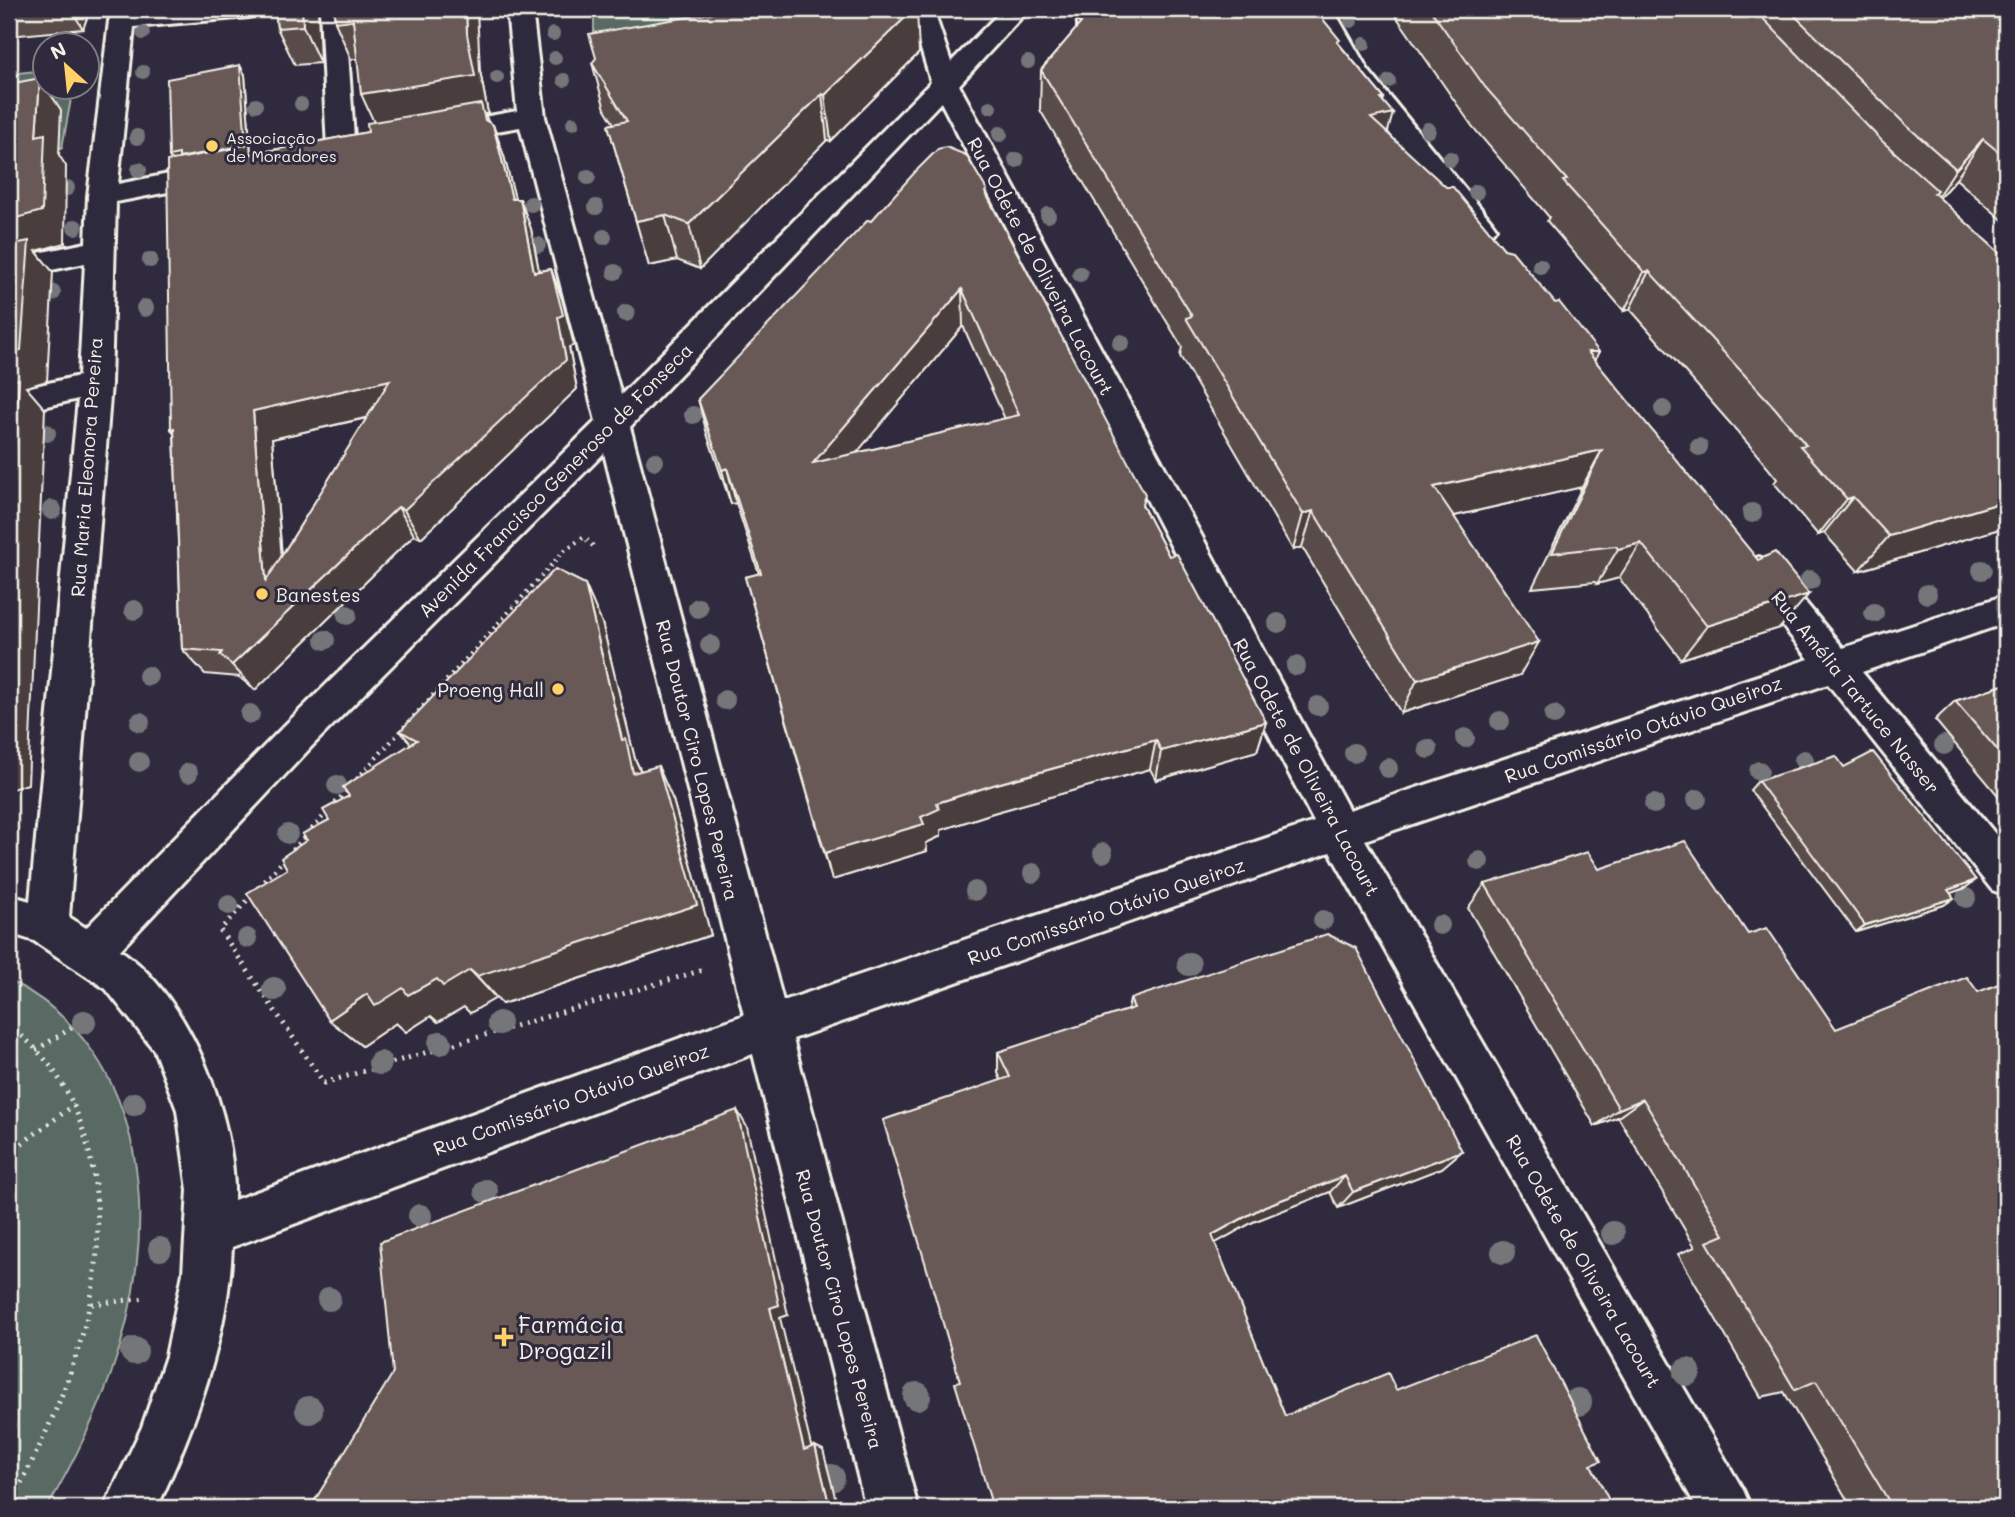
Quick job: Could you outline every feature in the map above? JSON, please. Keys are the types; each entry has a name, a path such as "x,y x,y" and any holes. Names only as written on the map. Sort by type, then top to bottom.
{"street":[{"path":"124,15 249,9"},
{"path":"332,9 341,149 531,117"},
{"name":"Rua Doutor Ciro Lopes Pereira","path":"519,9 531,117 613,424 766,1028 892,1508"},
{"name":"Rua Odete de Oliveira Lacourt","path":"921,9 945,84 1339,831 1725,1508"},
{"name":"Avenida Francisco Generoso de Fonseca","path":"92,950 299,735 613,424 1017,9"},
{"path":"1321,9 1356,73 1496,246"},
{"name":"Rua Maria Eleonora Pereira","path":"48,926 94,384 102,196 124,15"},
{"path":"102,196 248,167"},
{"path":"9,269 99,250"},
{"path":"9,403 94,384"},
{"name":"Rua Amélia Tartuce Nasser","path":"1739,547 2006,877"},
{"name":"Rua Comissário Otávio Queiroz","path":"213,1231 766,1028 1339,831 2006,609"},
{"path":"9,914 48,926 92,950 135,989 170,1035 195,1091 210,1156 213,1231 206,1292 192,1354 170,1421 131,1508"}],"path":[{"path":"600,554 584,537 565,550 220,930 324,1083 748,957"},
{"path":"36,1050 135,989"},
{"path":"9,1026 36,1050 58,1076 74,1105 87,1137 96,1174 100,1214 99,1258 92,1304 80,1352 61,1403 9,1506"},
{"path":"9,1153 74,1105"}],"green space":[{"path":"594,9 750,9 594,47"},
{"path":"32,71 32,102 70,102 62,148 9,158 9,74"},
{"path":"9,980 57,1012 94,1053 119,1100 134,1153 139,1208 137,1264 127,1320 111,1374 82,1442 47,1508 9,1508"}],"building":[{"path":"275,9 302,9 303,26 277,28"},
{"path":"334,9 466,9 467,34 475,76 361,94 353,20 335,22"},
{"path":"734,9 914,9 825,95 822,94 689,224 665,215 636,221 608,125 627,121 592,63 596,58 589,34"},
{"path":"1088,9 1320,9 1321,11 1317,12 1340,40 1337,42 1384,98 1381,99 1393,113 1371,118 1446,187 1453,187 1504,249 1512,251 1555,303 1559,302 1599,352 1588,352 1758,560 1775,552 1809,594 1707,626 1641,543 1618,549 1616,546 1552,553 1602,450 1434,487 1539,642 1417,680 1313,511 1303,514 1186,318 1192,316 1041,70 1081,23 1076,22"},
{"path":"1430,9 1754,9 1882,141 1937,190 1934,193 2006,259 2006,501 1889,536 1853,497 1847,499 1800,446 1806,445 1775,408 1649,271 1644,272 1563,181 1567,180 1485,87"},
{"path":"1788,9 2006,9 2006,158 1983,139 1956,169 1906,125"},
{"path":"240,65 246,145 179,158 179,154 169,156 167,79"},
{"path":"32,80 32,102 38,102 36,136 45,134 42,211 9,220 9,84"},
{"path":"481,104 485,120 493,125 512,199 520,199 534,272 551,269 563,315 558,317 566,360 404,510 398,507 232,665 220,655 222,652 182,649 174,428 171,429 167,161 236,148 237,157 368,132 367,123","holes":["390,380 266,581 253,411"]},
{"path":"946,147 966,155 987,190 985,192 1145,494 1142,505 1169,556 1177,554 1266,722 1161,751 1156,740 993,785 937,803 939,809 921,817 924,824 825,853 745,577 761,573 727,468 722,470 698,399 938,149","holes":["962,289 1019,415 813,463"]},
{"path":"29,241 21,350 9,353 9,245"},
{"path":"19,379 9,556 9,381"},
{"path":"555,569 585,584 622,740 626,739 633,773 658,766 697,905 477,976 470,970 443,986 437,979 408,995 403,988 375,1006 367,994 329,1020 247,893 287,869 281,858 307,840 302,834 329,820 323,810 349,796 343,787 417,740 400,731"},
{"path":"2006,684 2006,760 1955,701"},
{"path":"1873,752 1976,880 1948,890 1954,898 1865,925 1758,781 1836,756 1844,767"},
{"path":"1685,841 1748,934 1767,928 1836,1029 1967,977 1978,992 2006,981 2006,1508 1893,1508 1816,1381 1795,1390 1707,1242 1724,1235 1643,1099 1619,1109 1485,884 1588,852 1599,869"},
{"path":"1327,934 1356,948 1462,1151 1353,1192 1345,1176 1265,1206 1212,1235 1285,1416 1388,1373 1396,1390 1536,1335 1601,1461 1591,1465 1613,1508 993,1508 955,1383 960,1381 883,1120 1010,1077 998,1052 1134,1008 1130,999"},
{"path":"737,1110 779,1305 770,1308 804,1450 815,1446 830,1508 310,1508 393,1373 380,1242"}],"place":[{"name":"Associação de Moradores","path":"212,146"},
{"name":"Banestes","path":"262,594"},
{"name":"Proeng Hall","path":"558,689"},
{"name":"Farmácia Drogazil","path":"504,1337"}]}
